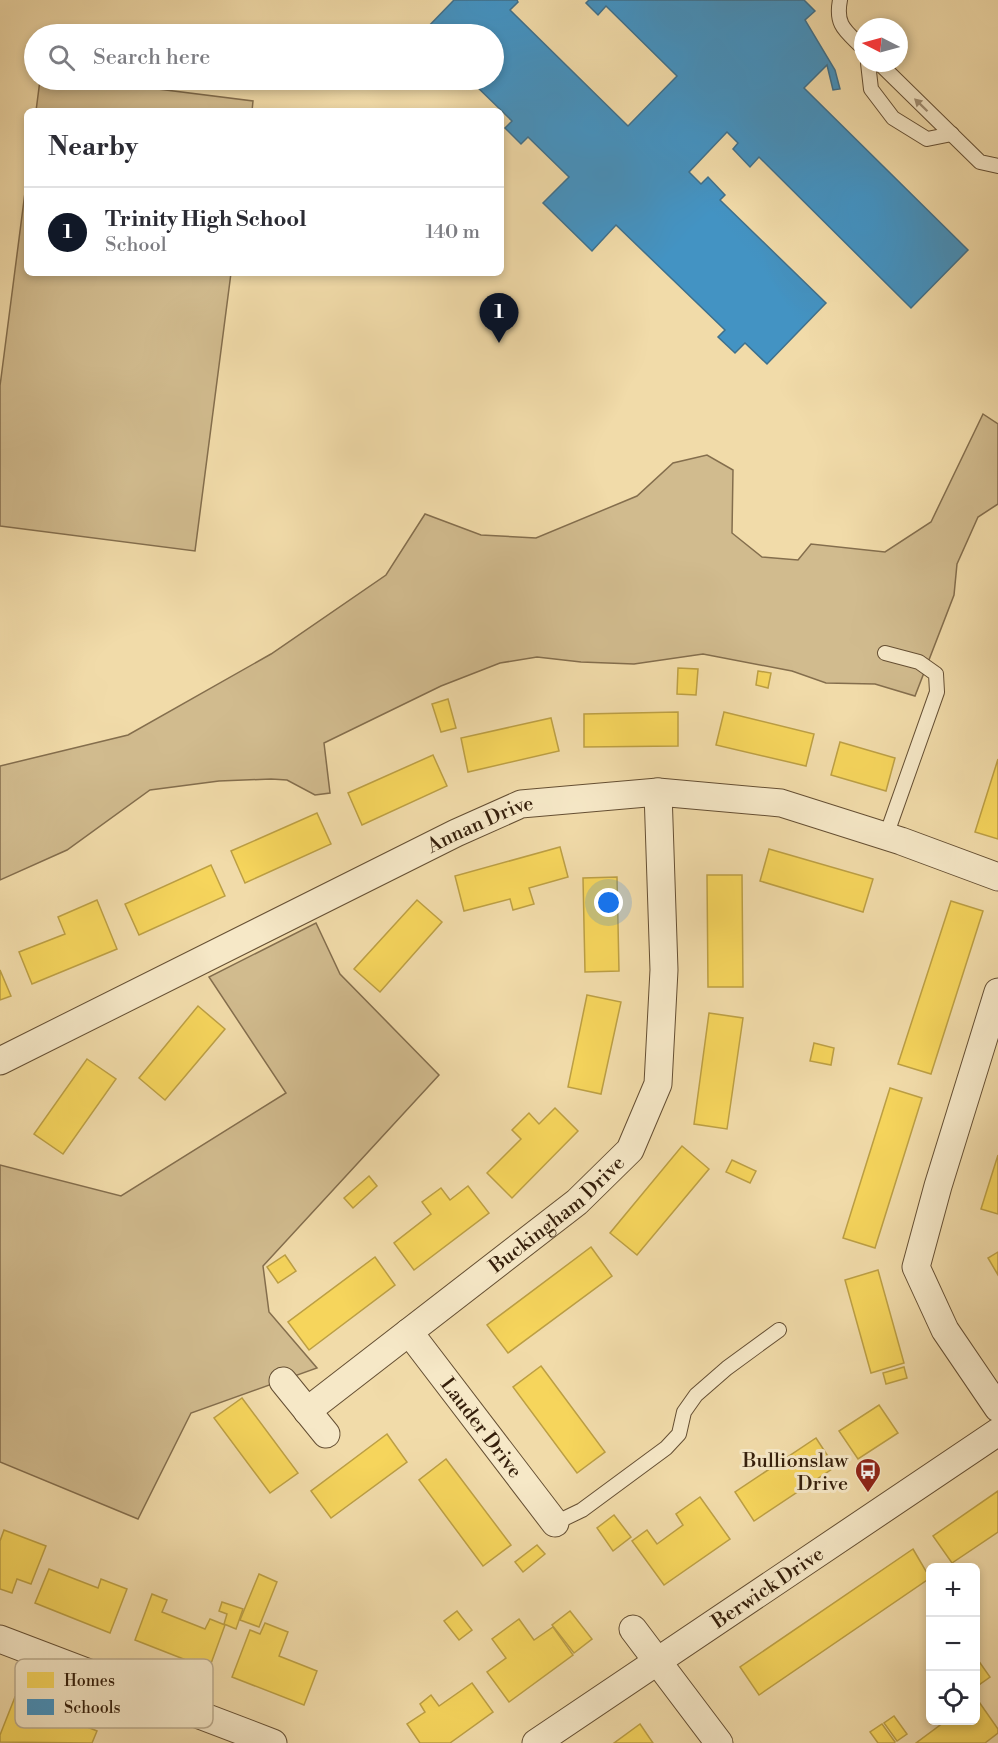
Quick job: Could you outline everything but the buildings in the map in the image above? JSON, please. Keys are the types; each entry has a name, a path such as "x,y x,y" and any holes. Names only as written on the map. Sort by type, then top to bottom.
{"street":[{"name":"Annan Drive","path":"0,1061 456,833 521,804 658,792 780,803 886,836 998,877"},
{"name":"Buckingham Drive","path":"307,1411 577,1202 630,1150 658,1084 664,970 658,792"},
{"path":"998,992 938,1186 916,1267 945,1330 998,1408"},
{"name":"Lauder Drive","path":"409,1332 555,1523"},
{"path":"283,1381 326,1434"},
{"name":"Berwick Drive","path":"536,1743 659,1663 998,1432"},
{"path":"633,1629 719,1743"},
{"path":"0,1639 52,1659"},
{"path":"213,1720 273,1743"}],"lane":[{"path":"840,0 837,14 842,27 854,39"},
{"path":"869,72 871,89 892,118 927,139 952,135"},
{"path":"888,72 980,162 998,166"},
{"path":"885,653 919,662 936,674 937,692 886,836"},
{"path":"555,1523 582,1510 666,1448 679,1434 684,1412 696,1395 727,1368 779,1330"}],"shaded area":[{"path":"39,90 166,90 253,101 252,108 36,108"},
{"path":"24,200 24,276 231,276 195,551 0,526 0,386"},
{"path":"983,414 998,424 998,504 978,517 957,564 954,595 915,696 875,684 826,683 792,671 703,654 634,664 581,662 537,657 500,663 441,686 324,743 330,793 315,795 287,780 271,779 219,781 150,790 67,850 0,880 0,766 128,735 271,654 386,575 425,514 481,535 536,538 637,496 673,463 707,455 733,470 732,533 762,557 798,560 811,544 885,552 931,522"},
{"path":"316,923 340,974 439,1075 263,1266 269,1312 317,1368 191,1413 138,1519 0,1462 0,1165 121,1196 286,1093 209,977"}],"place":[{"name":"Trinity High School","path":"499,343"},
{"name":"Bullionslaw Drive","path":"868,1494"}]}
